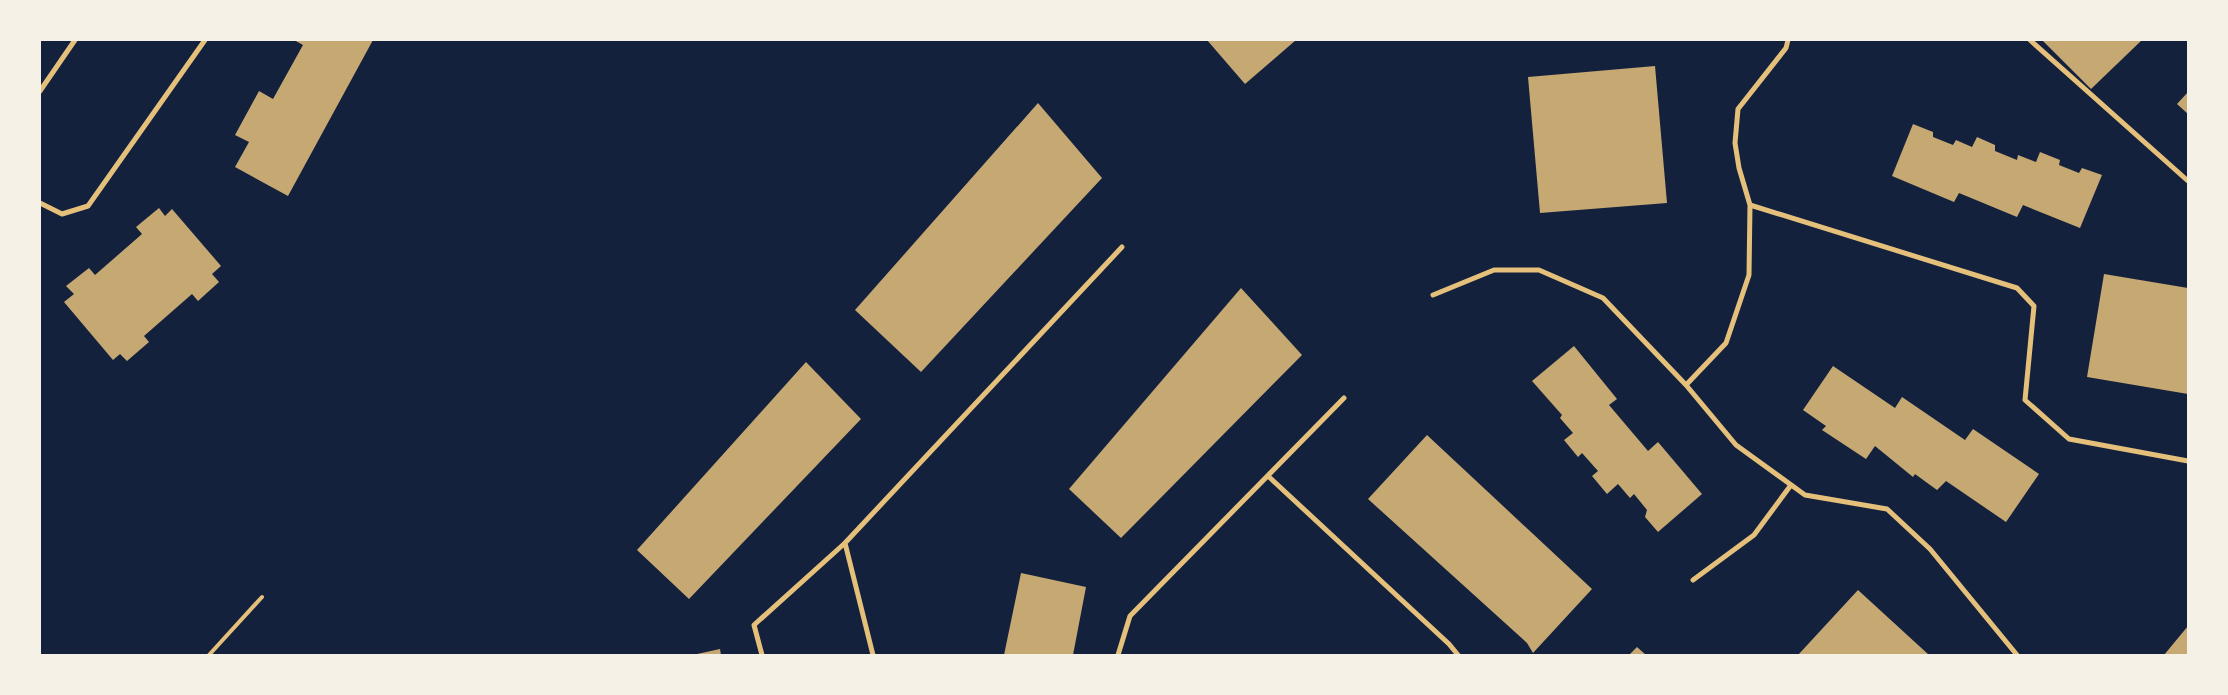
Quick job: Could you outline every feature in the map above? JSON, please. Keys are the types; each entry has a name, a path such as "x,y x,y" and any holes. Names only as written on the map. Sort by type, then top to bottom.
{"street":[{"path":"40,91 74,40"},
{"path":"40,203 62,214 88,206 205,40"},
{"path":"1686,384 1726,343 1749,275 1750,205 1738,168 1736,151 1738,109 1786,48 1788,40"},
{"path":"2030,40 2188,181"},
{"path":"1750,205 2017,288 2034,306 2025,400 2069,439 2188,461"},
{"path":"762,655 754,626 845,543 1122,247"},
{"path":"1433,295 1494,270 1539,270 1603,298 1686,384 1736,445 1805,495 1887,509 1930,549 2016,655"},
{"path":"1118,655 1130,616 1344,398"},
{"path":"1268,476 1449,644 1458,655"},
{"path":"1693,580 1754,535 1791,485"},
{"path":"845,543 873,655"}],"lane":[{"path":"209,655 262,597"}],"building":[{"path":"294,40 373,40 288,196 235,167 249,142 235,135 259,91 273,99 303,45"},
{"path":"1207,40 1296,40 1245,84"},
{"path":"2042,40 2142,40 2091,89"},
{"path":"1655,66 1667,203 1540,213 1528,77"},
{"path":"2188,92 2188,114 2177,104"},
{"path":"1038,103 1102,178 921,372 855,310"},
{"path":"1913,124 1933,132 1933,137 1953,145 1956,140 1972,147 1977,137 1995,145 1995,151 2017,160 2018,155 2036,162 2040,152 2060,160 2059,165 2079,173 2082,168 2102,175 2080,228 2023,205 2017,217 1959,193 1954,202 1892,176"},
{"path":"159,208 165,216 172,209 221,266 212,274 219,282 198,301 192,294 144,336 149,342 127,361 120,354 113,360 64,302 74,294 66,286 89,268 95,275 142,234 136,227"},
{"path":"2104,274 2188,288 2188,394 2087,377"},
{"path":"1241,288 1302,355 1121,538 1069,489"},
{"path":"1574,346 1617,399 1609,405 1648,451 1658,442 1702,494 1658,532 1645,517 1647,510 1634,494 1630,498 1618,484 1607,494 1592,476 1598,471 1582,453 1578,457 1564,440 1573,433 1560,418 1562,415 1532,381"},
{"path":"806,362 861,419 689,599 637,550"},
{"path":"1833,366 1895,408 1902,397 1965,440 1973,429 2039,474 2006,522 1946,481 1937,490 1915,474 1913,477 1875,446 1866,459 1822,430 1826,426 1803,410"},
{"path":"1427,435 1592,589 1533,653 1527,643 1368,499"},
{"path":"1021,573 1086,587 1073,655 1004,655"},
{"path":"1858,590 1929,655 1798,655"},
{"path":"2188,626 2188,655 2164,655"},
{"path":"1637,647 1646,655 1629,655"},
{"path":"720,649 721,655 697,655 697,654"}]}
